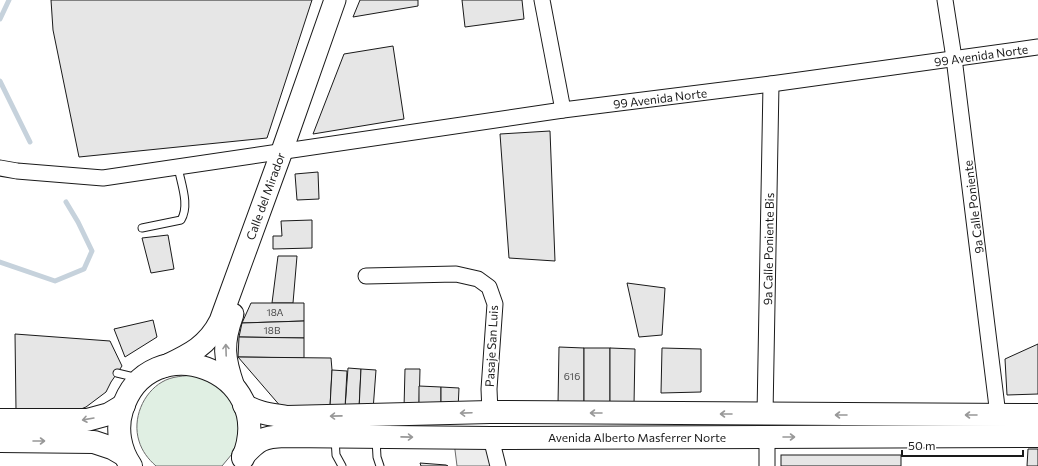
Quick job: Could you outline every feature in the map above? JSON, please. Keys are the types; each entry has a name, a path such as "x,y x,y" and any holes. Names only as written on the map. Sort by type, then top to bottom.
{"main road":[{"name":"Calle del Mirador","path":"239,396 226,365 226,335 335,0"},
{"name":"Calle del Mirador","path":"163,368 200,347 214,332 220,321 346,0"},
{"name":"Avenida Alberto Masferrer Norte","path":"142,379 163,368 180,364 202,366 221,376 255,411 263,414 287,416 490,412 1038,415"},
{"path":"128,460 120,438 120,421 124,405 132,391 142,379"},
{"path":"239,396 249,422 248,441 241,462"},
{"path":"0,420 31,416 87,420 109,414 124,405"},
{"name":"Avenida Alberto Masferrer Norte","path":"241,462 261,439 272,436 491,438 1038,436"},
{"path":"0,441 94,442 112,448 128,460"}],"street":[{"path":"542,0 563,110"},
{"name":"9a Calle Poniente","path":"945,0 954,58 998,415"},
{"name":"99 Avenida Norte","path":"0,168 103,178 563,110 771,84 1038,47"},
{"name":"9a Calle Poniente Bis","path":"765,414 771,84"},
{"name":"Pasaje San Luis","path":"366,276 456,274 478,279 489,286 495,304 488,389 490,412"},
{"path":"767,437 767,466"},
{"path":"491,438 498,466"}],"lane":[{"path":"142,228 181,220 185,213 185,202 178,167"},
{"path":"117,373 142,379"},
{"path":"335,436 336,455 342,466"},
{"path":"376,437 377,457 380,466"}],"green space":[{"path":"195,375 211,380 235,404 239,421 239,438 232,454 222,466 156,466 150,461 139,441 137,424 141,407 149,393 162,382 174,377"}],"shaded area":[{"path":"454,442 487,442 493,466 457,466"}],"building":[{"path":"51,0 312,0 267,138 79,157 53,30"},
{"path":"360,0 418,0 418,6 353,17"},
{"path":"462,0 522,0 524,19 465,27"},
{"path":"393,46 404,119 313,134 344,54"},
{"path":"550,131 555,261 509,258 500,134"},
{"path":"318,172 319,199 297,200 295,174"},
{"path":"312,220 312,248 273,249 273,236 282,236 281,221"},
{"path":"168,235 174,269 151,273 142,238"},
{"path":"278,256 297,256 293,303 272,303"},
{"path":"627,283 665,288 662,335 639,337"},
{"path":"251,303 304,303 304,321 242,323"},
{"path":"153,320 157,337 125,357 114,329"},
{"path":"304,321 304,338 239,337 242,323"},
{"path":"15,334 110,341 122,366 106,392 86,407 76,411 16,410"},
{"path":"239,337 304,338 304,358 238,357"},
{"path":"1038,344 1038,394 1007,395 1005,359"},
{"path":"559,347 584,348 584,404 558,404"},
{"path":"584,348 610,348 610,404 584,404"},
{"path":"610,348 635,349 634,405 610,404"},
{"path":"662,348 701,349 701,392 661,393"},
{"path":"238,357 331,358 332,370 330,407 282,408"},
{"path":"348,368 361,369 359,409 345,408"},
{"path":"361,369 376,370 373,410 359,409"},
{"path":"405,369 420,369 419,408 404,408"},
{"path":"332,370 347,371 345,408 330,407"},
{"path":"419,386 441,387 441,408 419,408"},
{"path":"441,387 459,388 458,409 441,408"},
{"path":"1028,449 1038,449 1038,466 1027,466"},
{"path":"781,455 901,455 901,466 781,466"},
{"path":"420,463 446,465 448,466 421,466"}],"waterway":[{"path":"0,19 9,0"},
{"path":"0,81 30,142"},
{"path":"0,262 55,281 84,269 92,251 78,222 66,202"}]}
